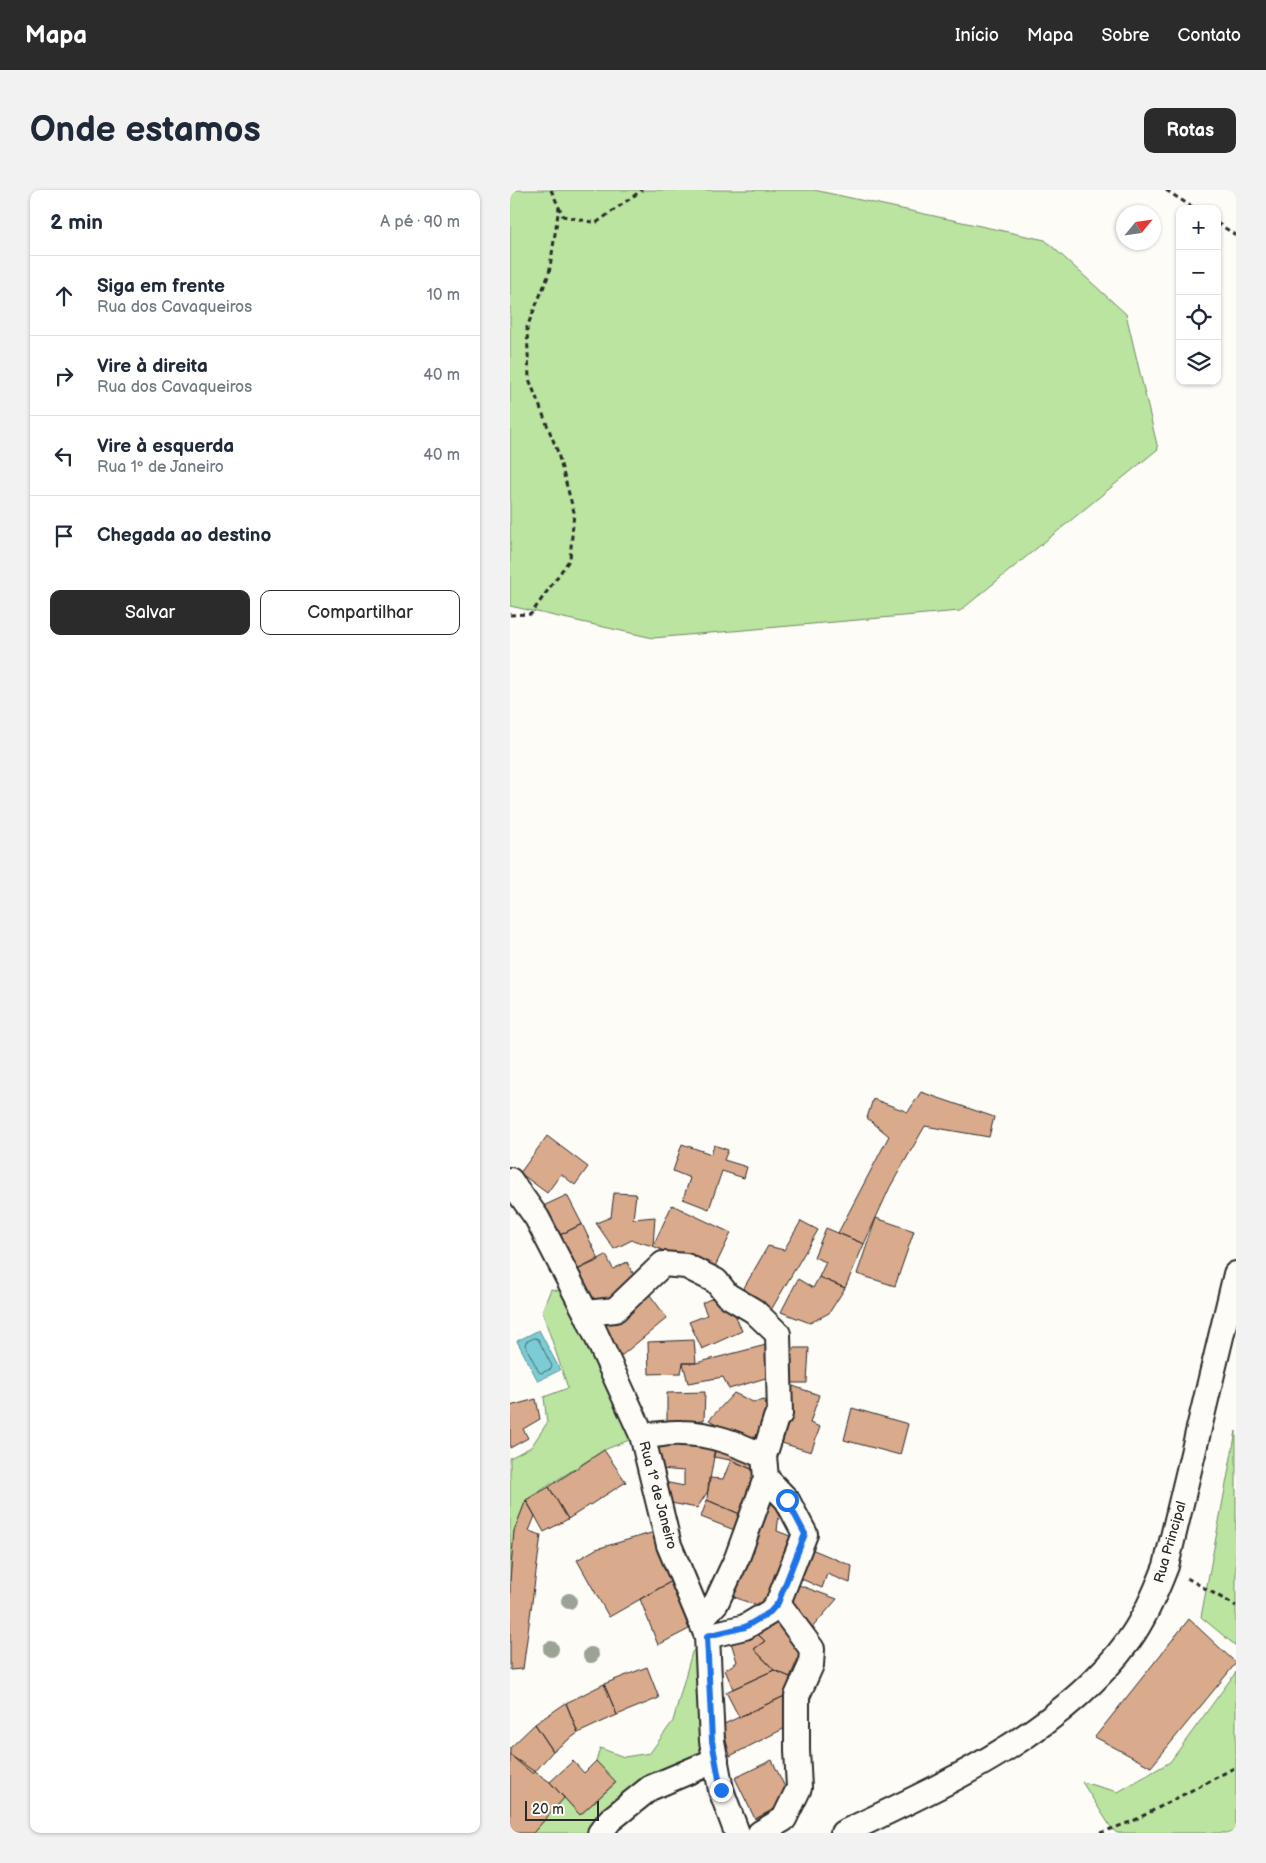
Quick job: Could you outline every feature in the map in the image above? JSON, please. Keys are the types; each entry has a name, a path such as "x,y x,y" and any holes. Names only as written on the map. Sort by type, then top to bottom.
{"street":[{"name":"Rua 1º de Janeiro","path":"510,1180 538,1218 586,1313 642,1435 669,1545 704,1628 712,1741 721,1790 737,1833"},
{"path":"586,1313 615,1310 664,1264 686,1266 716,1282 727,1294 754,1311 778,1334 780,1414 776,1418 765,1467 737,1558 704,1628 745,1627 770,1612 778,1603 805,1534 787,1500 765,1467 737,1444 706,1434 679,1432 642,1435"},
{"name":"Rua Principal","path":"843,1833 961,1776 1037,1727 1074,1699 1105,1670 1130,1639 1151,1602 1166,1566 1236,1274"},
{"path":"760,1833 784,1818 799,1788 797,1696 811,1665 812,1649 778,1603"},
{"path":"600,1833 610,1820 650,1788 716,1760"}],"path":[{"path":"551,190 563,216 596,223 642,190"},
{"path":"1166,190 1189,205"},
{"path":"510,615 531,614 570,559 574,512 557,450 529,379 527,327 548,274 559,207"},
{"path":"1221,226 1236,236"},
{"path":"1166,1566 1236,1606"},
{"path":"1100,1833 1133,1821 1236,1767"}],"green space":[{"path":"510,190 814,190 1045,240 1126,314 1158,449 960,611 653,638 510,606"},
{"path":"551,1289 577,1295 642,1435 604,1450 526,1500 514,1531 510,1581 510,1458 531,1447 547,1423 544,1397 568,1388 542,1311"},
{"path":"1236,1431 1236,1646 1201,1617"},
{"path":"707,1636 710,1779 650,1796 612,1833 533,1833 564,1798 580,1815 616,1783 596,1761 600,1748 624,1757 650,1753 673,1721 692,1652"},
{"path":"1236,1672 1236,1833 1117,1833 1112,1829 1082,1782 1118,1792 1170,1762"}],"water":[{"path":"539,1330 560,1370 538,1381 517,1341"}],"building":[{"path":"921,1092 994,1117 989,1137 925,1126 890,1187 864,1244 838,1233 889,1136 867,1118 873,1099 908,1112"},
{"path":"547,1136 588,1167 575,1185 561,1174 547,1193 520,1173"},
{"path":"682,1144 711,1154 714,1145 728,1150 724,1160 747,1167 744,1178 722,1171 709,1209 683,1199 690,1178 673,1171"},
{"path":"614,1193 636,1194 633,1219 655,1217 653,1246 632,1240 614,1249 596,1223 611,1217"},
{"path":"567,1195 582,1224 556,1237 541,1207"},
{"path":"672,1205 731,1233 712,1273 653,1246"},
{"path":"876,1218 914,1231 895,1286 857,1274"},
{"path":"801,1221 818,1230 771,1310 741,1293 768,1246 784,1250"},
{"path":"582,1224 599,1260 573,1272 556,1237"},
{"path":"826,1228 864,1244 845,1288 819,1277 826,1262 814,1257"},
{"path":"606,1255 613,1269 627,1262 639,1284 600,1304 580,1285 573,1272"},
{"path":"819,1277 845,1288 829,1313 810,1323 781,1312 798,1279 813,1288"},
{"path":"647,1291 667,1318 615,1361 601,1326"},
{"path":"719,1295 731,1305 742,1331 702,1349 689,1322 707,1315 702,1303"},
{"path":"694,1340 696,1363 683,1363 681,1373 649,1374 648,1342"},
{"path":"766,1345 769,1377 729,1389 723,1377 688,1383 683,1363 696,1363"},
{"path":"789,1348 809,1348 807,1383 786,1383"},
{"path":"790,1385 819,1395 810,1423 820,1427 811,1452 782,1443 790,1417"},
{"path":"705,1392 704,1420 667,1423 667,1393"},
{"path":"734,1393 753,1402 765,1400 768,1421 761,1443 740,1437 709,1420"},
{"path":"536,1399 540,1419 523,1429 528,1438 510,1448 510,1406"},
{"path":"852,1408 908,1424 900,1455 844,1440"},
{"path":"690,1440 716,1445 708,1491 697,1508 666,1502 664,1482 684,1486 684,1471 660,1469 656,1445"},
{"path":"716,1445 756,1462 756,1471 731,1460 713,1457"},
{"path":"604,1450 626,1482 568,1519 549,1487"},
{"path":"731,1460 756,1471 749,1486 759,1491 747,1517 707,1500 709,1478 723,1479"},
{"path":"549,1487 568,1519 544,1532 526,1500"},
{"path":"760,1499 780,1505 777,1531 790,1536 763,1608 729,1595"},
{"path":"526,1500 535,1516 529,1531 541,1535 523,1669 510,1670 510,1581 514,1531"},
{"path":"707,1500 747,1517 737,1531 701,1517"},
{"path":"658,1531 672,1581 609,1617 577,1560 596,1549"},
{"path":"809,1548 852,1566 850,1583 827,1574 822,1588 797,1577"},
{"path":"672,1581 689,1629 658,1645 640,1599"},
{"path":"793,1583 837,1599 811,1629 782,1607"},
{"path":"779,1612 802,1649 790,1677 774,1670 754,1649 765,1641 751,1628"},
{"path":"1189,1619 1236,1663 1151,1767 1095,1737"},
{"path":"751,1628 765,1641 754,1649 774,1670 733,1689 725,1670 737,1662 730,1639"},
{"path":"647,1667 659,1698 617,1715 604,1684"},
{"path":"774,1670 790,1677 789,1694 739,1717 726,1692"},
{"path":"604,1684 617,1715 578,1733 566,1703"},
{"path":"789,1694 791,1725 730,1756 722,1725"},
{"path":"566,1703 578,1733 553,1751 535,1724"},
{"path":"535,1724 553,1751 533,1774 510,1755 510,1748"},
{"path":"510,1755 550,1782 564,1798 533,1833 510,1833"},
{"path":"772,1760 791,1800 755,1819 735,1778"},
{"path":"573,1761 584,1773 596,1761 616,1782 580,1815 550,1782"}],"route":[{"path":"721,1790 712,1741 707,1636 745,1627 770,1612 778,1603 805,1534 787,1500"}]}
